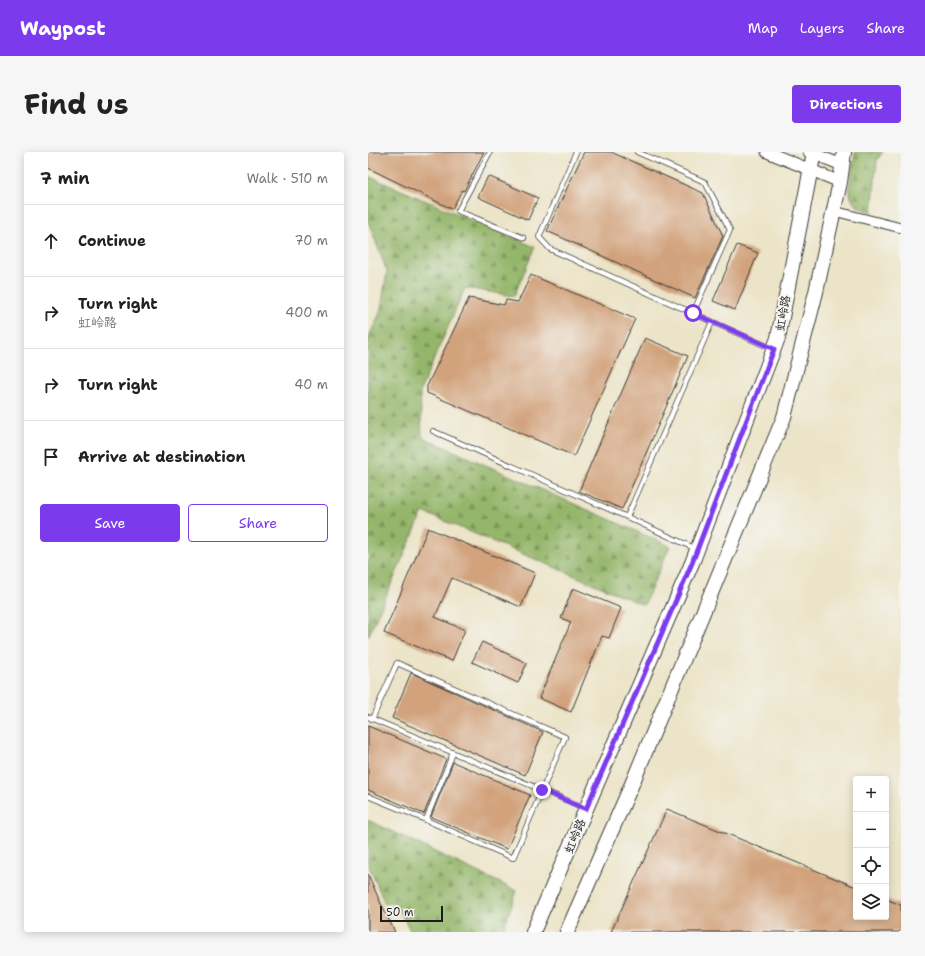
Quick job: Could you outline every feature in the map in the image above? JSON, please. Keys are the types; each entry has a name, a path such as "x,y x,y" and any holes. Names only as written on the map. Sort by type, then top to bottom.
{"main road":[{"name":"虹岭路","path":"534,932 697,550 778,338 812,171 812,153"},
{"path":"567,932 636,776 784,417 816,292 840,182 843,159"}],"street":[{"path":"767,152 840,182"},
{"path":"812,153 843,159"},
{"path":"834,211 901,228"}],"lane":[{"path":"490,152 458,211 524,238"},
{"path":"576,152 539,237 550,249 774,349"},
{"path":"637,152 705,182 730,230 693,313"},
{"path":"627,516 712,322"},
{"path":"433,431 627,516 697,550"},
{"path":"368,796 513,858 542,790 565,737 397,663 370,718 542,790 586,809"},
{"path":"426,820 454,753"}],"green space":[{"path":"855,152 883,152 877,160 872,212 861,208 851,197 850,181"},
{"path":"368,176 535,247 514,296 465,288 420,391 422,437 670,546 644,605 423,512 368,637 368,338 380,313 387,272 368,221"},
{"path":"368,820 517,891 502,932 411,932 395,902 385,904 368,864"}],"building":[{"path":"368,152 484,152 464,191 462,190 452,209 368,168"},
{"path":"584,152 611,152 703,193 723,236 695,298 547,231"},
{"path":"488,176 538,198 528,220 478,197"},
{"path":"737,245 758,253 735,310 713,301"},
{"path":"531,275 635,319 574,456 427,393 427,386 469,298 504,305 506,300 518,302"},
{"path":"645,338 688,356 622,509 579,491"},
{"path":"428,528 535,573 521,607 452,578 435,617 465,630 452,661 384,633"},
{"path":"573,588 621,608 609,638 602,636 571,712 539,698 571,622 561,618"},
{"path":"482,642 527,663 518,683 472,662"},
{"path":"411,673 543,732 525,775 392,718"},
{"path":"368,726 446,759 424,814 368,790"},
{"path":"453,762 530,795 507,849 431,817"},
{"path":"667,809 853,886 853,920 889,920 889,900 901,905 901,932 611,932"},
{"path":"368,874 381,904 395,932 368,932"}],"route":[{"path":"542,790 586,809 692,563 774,349 693,313"}]}
